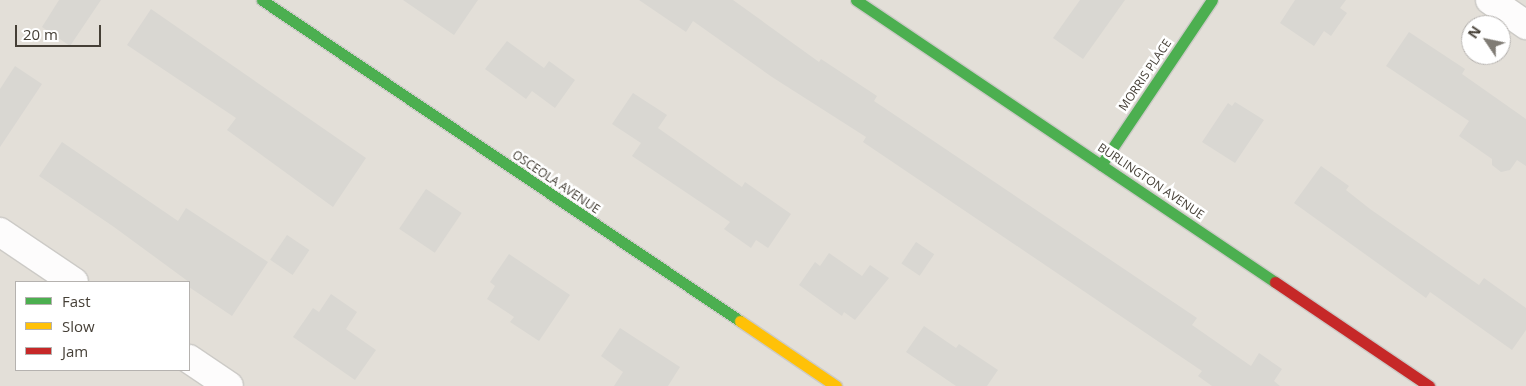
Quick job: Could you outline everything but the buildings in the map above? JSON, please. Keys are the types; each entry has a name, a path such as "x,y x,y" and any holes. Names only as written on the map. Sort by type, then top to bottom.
{"street":[{"name":"OSCEOLA AVENUE","path":"262,0 836,386"},
{"name":"BURLINGTON AVENUE","path":"856,0 1429,386"},
{"name":"MORRIS PLACE","path":"1101,165 1212,0"},
{"path":"1490,0 1526,25"},
{"path":"0,232 73,281"},
{"path":"190,360 229,386"}],"shaded area":[{"path":"0,0 1526,0 1526,386 0,386"}],"traffic: fast":[{"path":"262,0 740,321"},
{"path":"856,0 1275,282"},
{"path":"1101,165 1212,0"}],"traffic: slow":[{"path":"740,321 836,386"}],"traffic: jam":[{"path":"1275,282 1429,386"}]}
